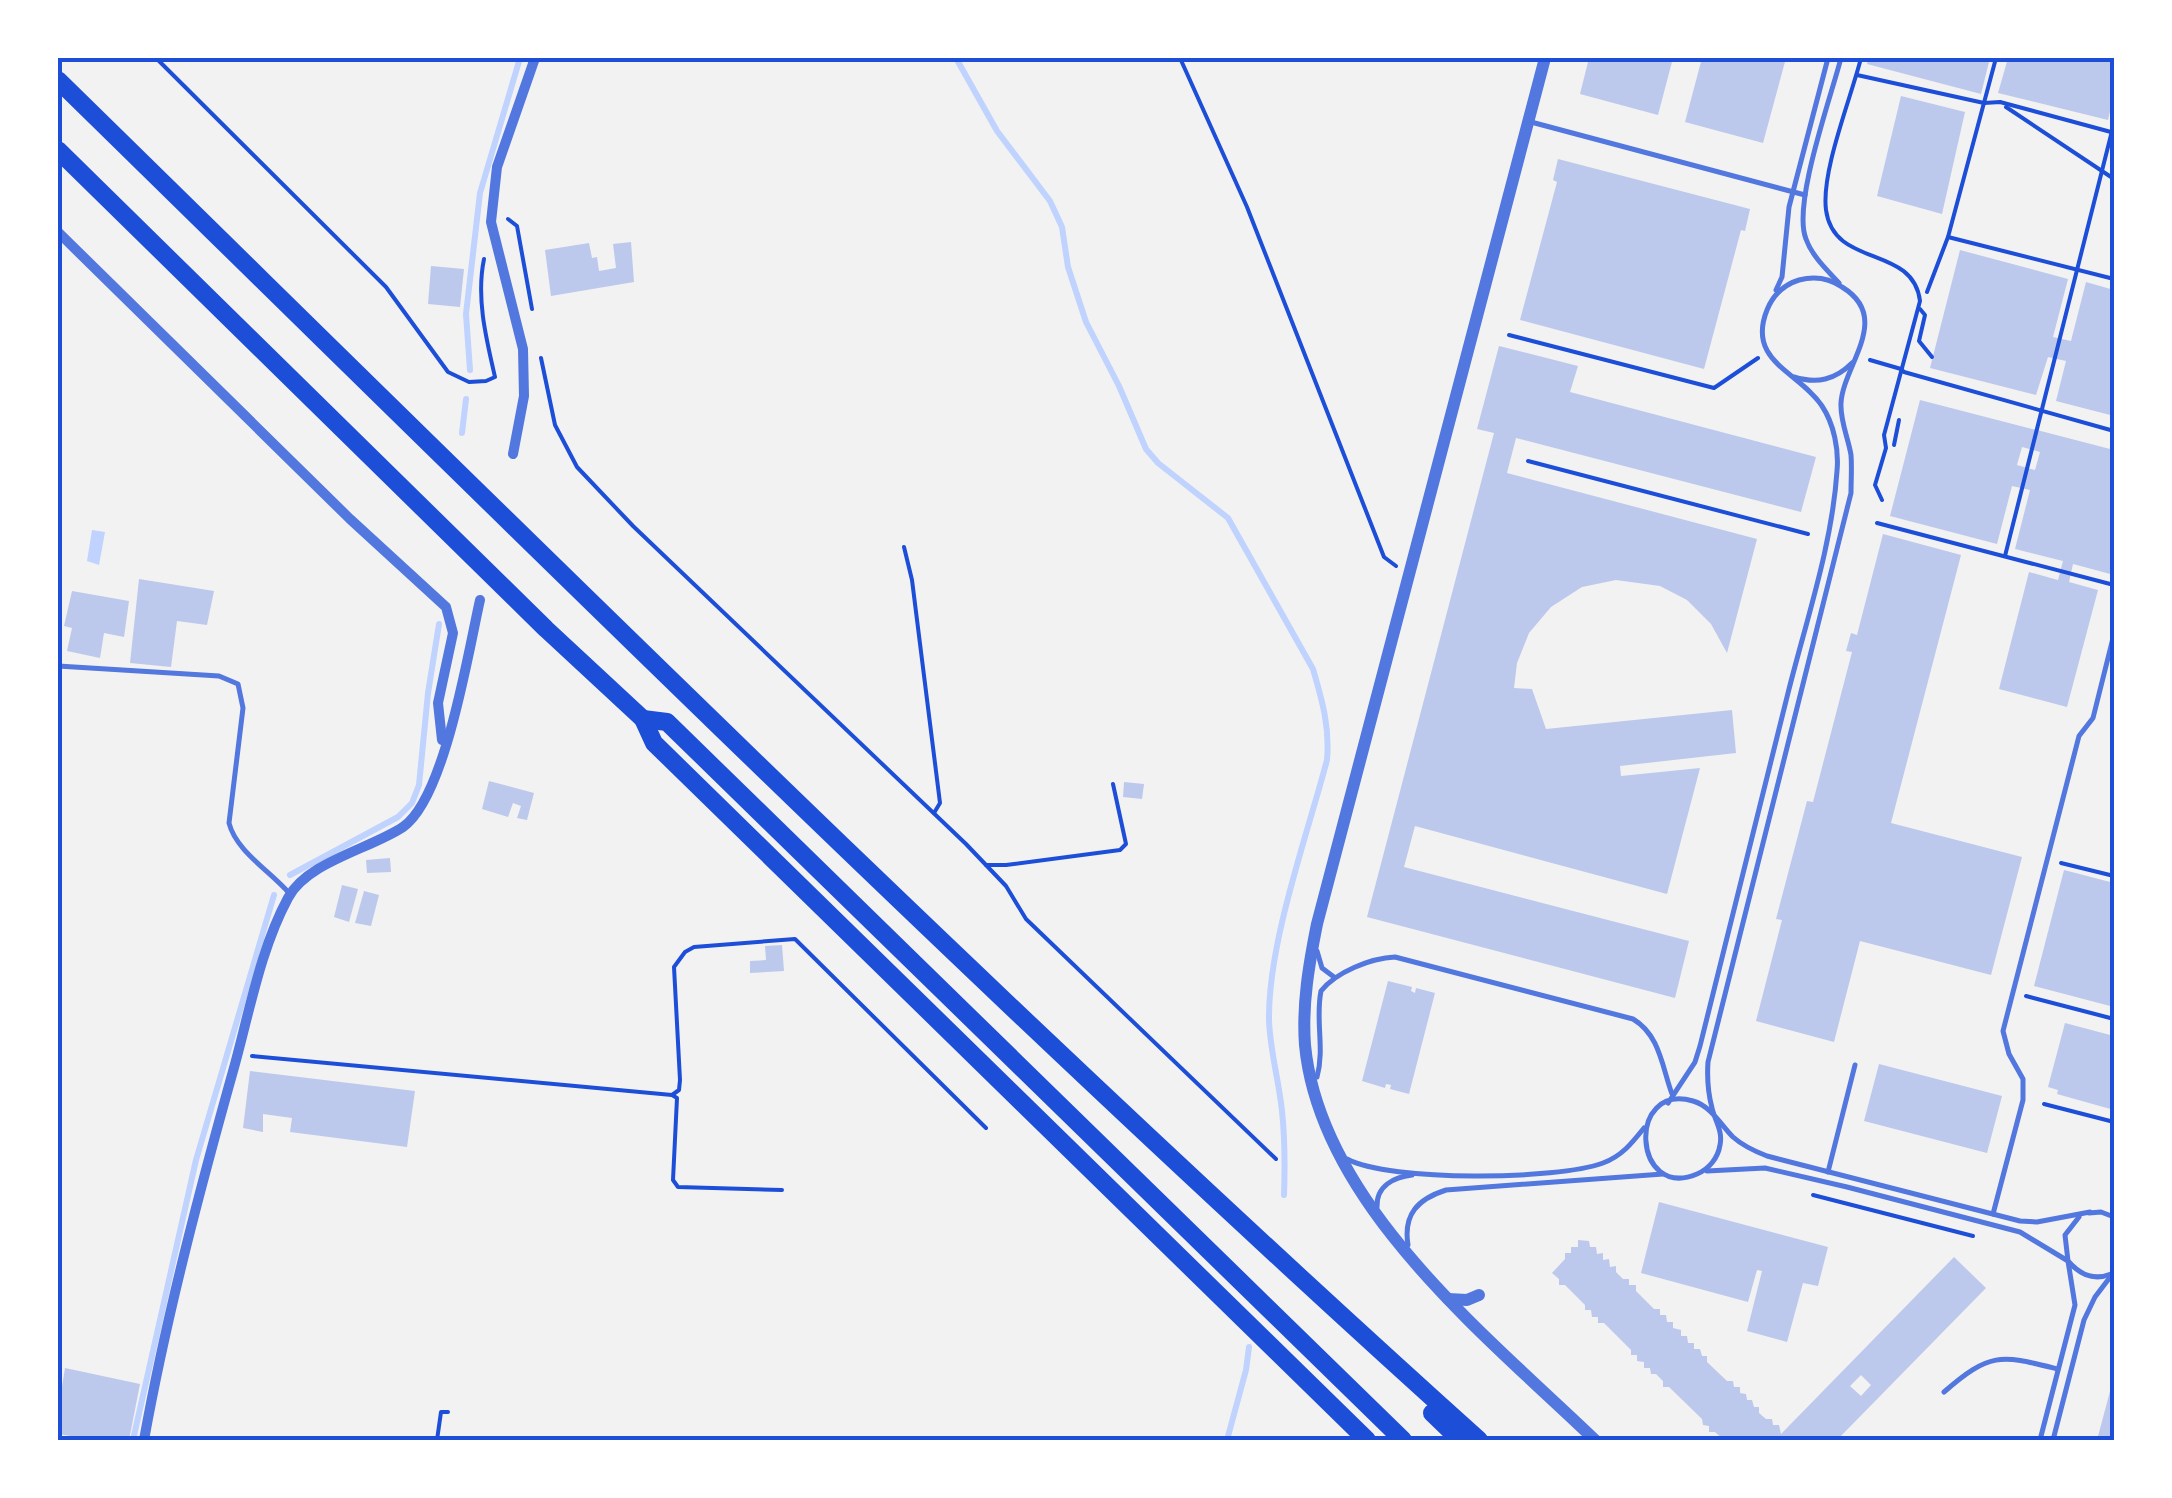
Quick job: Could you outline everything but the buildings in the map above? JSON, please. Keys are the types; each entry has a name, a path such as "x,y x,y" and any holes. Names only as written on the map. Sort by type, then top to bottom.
{"highway":[{"path":"58,80 838,843 1284,1265 1460,1440"},
{"path":"58,150 532,615 643,718 654,743 1368,1440"},
{"path":"643,718 667,722 1403,1440"},
{"path":"1284,1265 1480,1440"}],"street":[{"path":"513,454 524,396 523,349 491,222 497,168 534,58"},
{"path":"1545,58 1317,924 1308,968 1305,1044 1315,1096 1334,1146 1379,1217 1412,1262 1595,1440"},
{"path":"58,232 350,520 446,607 453,634 438,703 443,751"},
{"path":"144,1440 194,1209 267,950 290,894 312,873 403,826 420,811 431,792 443,751 480,600"},
{"path":"1448,1299 1467,1300 1478,1295"}],"lane":[{"path":"1668,1102 1700,1046 1836,489 1837,454 1831,423 1810,391 1777,366 1767,352 1763,335 1764,318 1782,277 1793,192 1828,58"},
{"path":"1703,1172 1719,1153 1722,1140 1714,1116 1708,1062 1849,504 1851,457 1841,401 1865,326 1854,296 1841,286 1805,238 1802,224 1805,195 1842,58"},
{"path":"1528,122 1805,195"},
{"path":"1770,302 1782,288 1811,278 1841,286"},
{"path":"1791,376 1825,380 1841,374 1858,356"},
{"path":"1992,1214 2024,1100 2023,1078 2003,1031 2078,736 2093,718 2114,634"},
{"path":"58,666 219,676 238,684 243,708 229,823 232,836 290,894"},
{"path":"1317,924 1319,962 1326,973 1337,977"},
{"path":"1315,1096 1322,1056 1320,998 1325,986 1384,958 1633,1019 1655,1042 1672,1094"},
{"path":"1828,1172 1856,1065"},
{"path":"1665,1075 1672,1084 1684,1080"},
{"path":"1334,1146 1351,1162 1370,1168 1425,1174 1479,1177 1586,1167 1617,1156 1658,1108 1668,1102 1694,1101 1751,1149 1828,1172 2029,1223 2090,1212 2114,1218"},
{"path":"1646,1126 1645,1149 1658,1168 1668,1174 1680,1177 1748,1168 1781,1171 2020,1232 2075,1270 2094,1278 2114,1272"},
{"path":"1379,1217 1376,1201 1390,1181 1425,1174"},
{"path":"1412,1262 1406,1240 1408,1220 1414,1207 1427,1196 1446,1190 1668,1174"},
{"path":"2040,1440 2076,1305 2065,1235 2075,1220 2090,1212"},
{"path":"2053,1440 2084,1320 2094,1297 2114,1272"},
{"path":"1944,1392 1972,1368 2008,1357 2058,1370"}],"path":[{"path":"156,58 386,287 448,372 470,382 486,382 495,376 481,292 482,260 497,246"},
{"path":"1180,58 1247,207 1384,557 1408,574"},
{"path":"1861,58 1828,178 1829,224 1844,244 1864,255 1890,260 1914,280 1920,301 1884,435 1886,448 1875,486 1882,500"},
{"path":"1927,292 1948,237 1996,58"},
{"path":"1856,75 1984,103 2000,102 2113,133"},
{"path":"2000,102 2114,179"},
{"path":"2005,556 2114,123"},
{"path":"492,207 517,226 532,314"},
{"path":"1948,237 2114,279"},
{"path":"1920,309 1925,315 1918,342 1932,357"},
{"path":"1509,335 1714,388 1767,352"},
{"path":"539,350 555,425 576,467 934,813 1006,886 1026,919 1276,1159"},
{"path":"1858,356 2114,431"},
{"path":"1894,445 1900,420"},
{"path":"1528,461 1808,534"},
{"path":"1876,523 2114,585"},
{"path":"904,547 912,580 940,803 934,813"},
{"path":"986,865 1120,850 1126,844 1113,784"},
{"path":"2047,859 2114,876"},
{"path":"672,1095 680,1090 674,967 679,959 694,947 794,939 986,1128"},
{"path":"2026,996 2114,1019"},
{"path":"238,1054 672,1095 677,1098 673,1180 678,1186 782,1190"},
{"path":"2044,1104 2114,1122"},
{"path":"1814,1196 1981,1238"},
{"path":"437,1440 442,1412 448,1412"}],"water":[{"path":"92,530 105,532 99,565 87,561"}],"waterway":[{"path":"470,370 466,314 480,193 520,58"},
{"path":"956,58 997,131 1050,201 1062,227 1068,267 1086,322 1146,449 1228,518 1313,669 1326,725 1327,760 1282,924 1270,990 1270,1032 1284,1132 1284,1195"},
{"path":"462,433 466,399"},
{"path":"290,875 398,817 412,803 419,785 439,624"},
{"path":"133,1440 196,1160 274,895"},
{"path":"1227,1440 1249,1347"}]}
